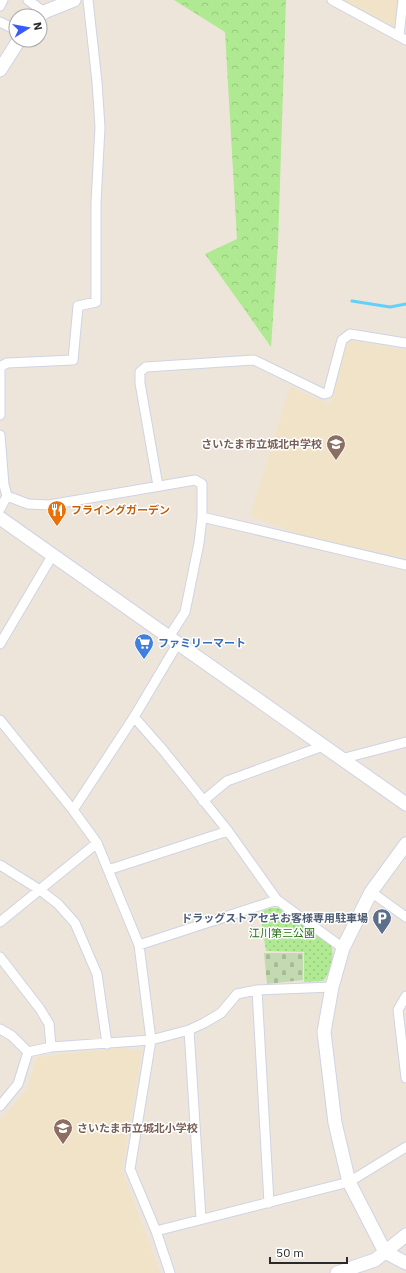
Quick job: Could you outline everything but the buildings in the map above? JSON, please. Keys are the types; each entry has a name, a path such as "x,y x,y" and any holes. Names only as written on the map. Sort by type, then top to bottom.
{"street":[{"path":"0,6 3,0"},
{"path":"28,0 36,8"},
{"path":"48,11 74,0"},
{"path":"0,415 0,367 7,363 73,360 78,306 96,302 96,203 100,127 97,82 88,0"},
{"path":"332,0 403,38 403,0"},
{"path":"0,70 14,48"},
{"path":"158,486 140,383 140,372 146,367 254,360 324,394 328,393 342,340 350,334 406,343"},
{"path":"0,435 4,485 7,496 0,509"},
{"path":"7,496 28,504 49,505 195,480 202,484 202,517 199,543 185,612 174,640 134,717 73,810"},
{"path":"202,517 406,565"},
{"path":"0,518 406,804"},
{"path":"0,644 52,556"},
{"path":"134,717 163,750 228,831 277,900 343,948"},
{"path":"0,720 73,810 97,843 139,945 151,1040 130,1169 156,1231 170,1273"},
{"path":"342,759 406,742"},
{"path":"203,801 227,781 323,746"},
{"path":"108,870 228,831"},
{"path":"0,922 97,843"},
{"path":"406,844 371,892 343,948 332,987 324,1032 335,1123 349,1182 385,1252 406,1263"},
{"path":"0,865 40,890 58,904 75,923 97,974 108,1044"},
{"path":"371,892 406,917"},
{"path":"139,945 277,900"},
{"path":"0,957 40,1008 49,1024 51,1047"},
{"path":"28,1052 51,1047 151,1040 189,1030 221,1013 237,994 257,990 332,987"},
{"path":"257,990 269,1203"},
{"path":"406,996 398,1010 406,1078"},
{"path":"0,1029 12,1036 28,1052"},
{"path":"189,1030 201,1219"},
{"path":"0,1106 18,1084 28,1052"},
{"path":"156,1231 349,1182 406,1147"},
{"path":"337,1273 375,1260 406,1236"}],"shaded area":[{"path":"342,0 398,0 397,29"},
{"name":"さいたま市立城北中学校","path":"353,341 406,350 406,558 302,535 250,516 290,387 330,405 346,343"},
{"name":"さいたま市立城北小学校","path":"127,1047 131,1051 140,1050 142,1052 122,1170 160,1273 0,1273 0,1120 27,1089 37,1057"}],"green space":[{"path":"174,0 286,0 278,244 271,347 205,254 237,239 225,32"},
{"name":"江川第三公園","path":"270,908 279,908 331,945 333,954 332,964 326,978 323,981 304,982 304,952 266,951 260,912"},
{"path":"264,953 303,953 303,980 267,984"}],"waterway":[{"path":"352,301 390,307 406,304"}],"place":[{"name":"さいたま市立城北中学校","path":"336,461"},
{"name":"フライングガーデン","path":"57,527"},
{"name":"ファミリーマート","path":"144,660"},
{"name":"ドラッグストアセキお客様専用駐車場","path":"382,935"},
{"name":"さいたま市立城北小学校","path":"63,1145"}]}
